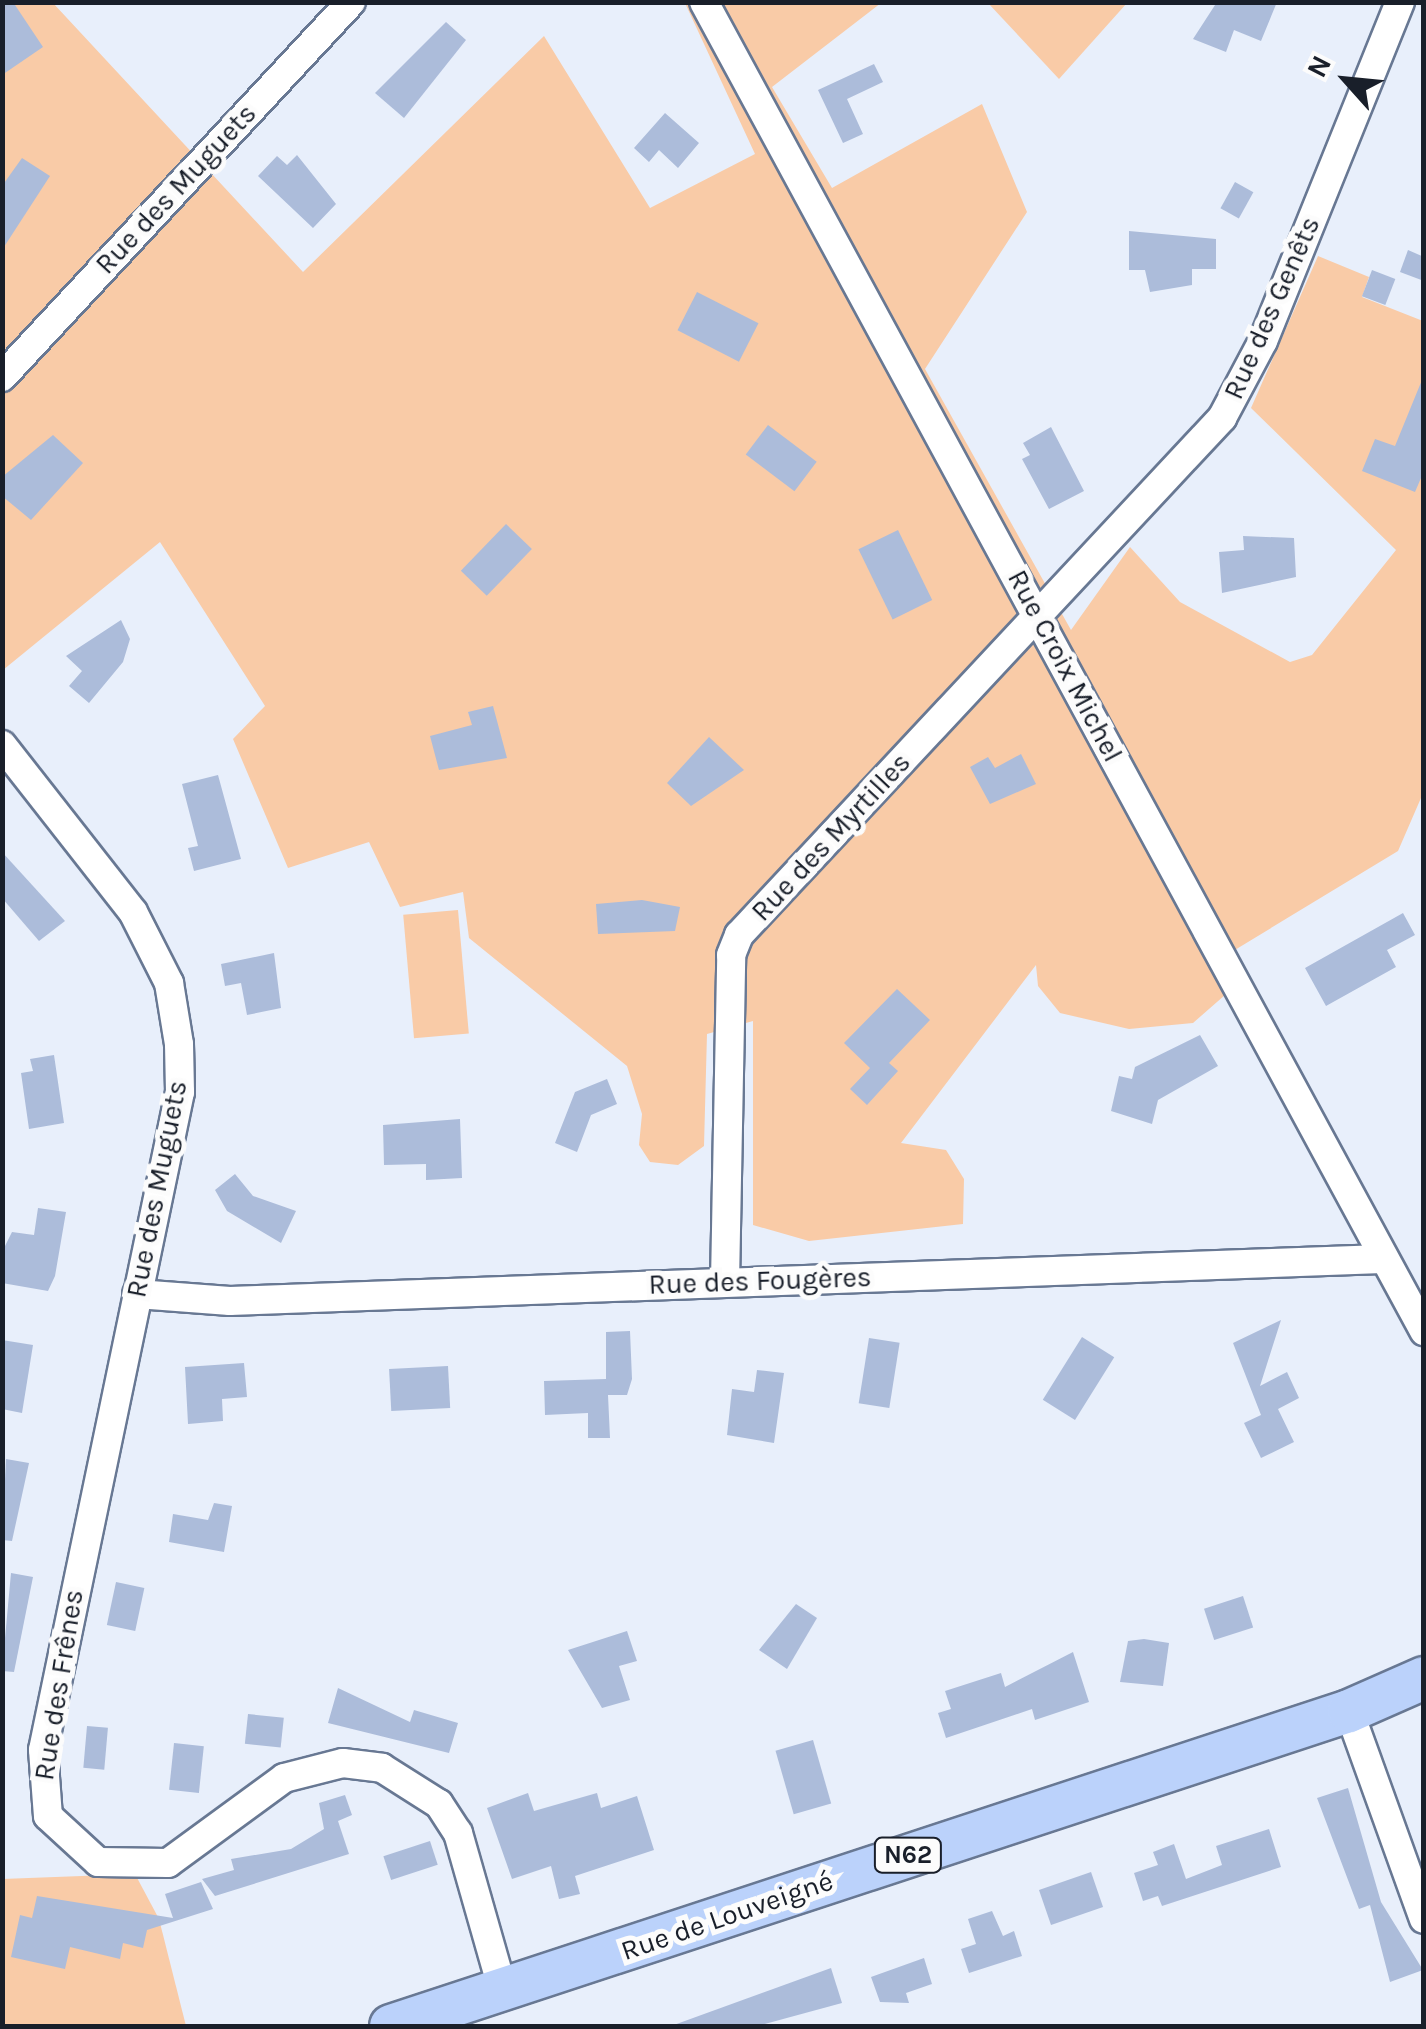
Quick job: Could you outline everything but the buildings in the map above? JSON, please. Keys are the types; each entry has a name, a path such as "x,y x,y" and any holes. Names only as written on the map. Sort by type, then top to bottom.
{"main road":[{"name":"Rue de Louveigné","path":"391,2026 1349,1712 1424,1678"}],"street":[{"name":"Rue des Muguets","path":"2,377 351,2"},
{"name":"Rue Croix Michel","path":"704,2 1424,1331"},
{"name":"Rue des Genêts","path":"1039,616 1222,418 1400,2"},
{"name":"Rue des Myrtilles","path":"725,1282 731,955 739,935 1039,616"},
{"name":"Rue des Muguets","path":"2,745 133,912 168,983 180,1092 79,1561"},
{"name":"Rue des Fougères","path":"137,1294 230,1301 1382,1259"},
{"name":"Rue des Frênes","path":"79,1561 42,1764 43,1798 63,1839 116,1866 168,1863 284,1778 342,1762 382,1768 428,1795 458,1833 503,1992"},
{"path":"1349,1712 1424,1918"}],"shaded area":[{"path":"3,3 53,3 303,272 544,36 650,208 755,154 685,3 881,3 772,87 832,188 982,104 1027,212 925,369 1071,630 1130,547 1180,602 1290,662 1312,655 1396,550 1251,408 1318,256 1369,277 1362,297 1423,321 1424,791 1398,851 1210,965 1225,995 1193,1023 1129,1029 1060,1013 1038,986 1036,965 901,1143 946,1150 964,1179 963,1224 809,1241 753,1225 753,1021 707,1034 704,1146 678,1165 650,1162 639,1145 642,1114 627,1066 469,938 463,892 400,907 369,842 288,868 233,739 265,706 160,542 3,670"},
{"path":"988,3 1127,3 1059,79"},
{"path":"458,910 469,1034 414,1038 403,915"},
{"path":"135,1874 159,1919 186,2026 3,2026 2,1879"}]}
